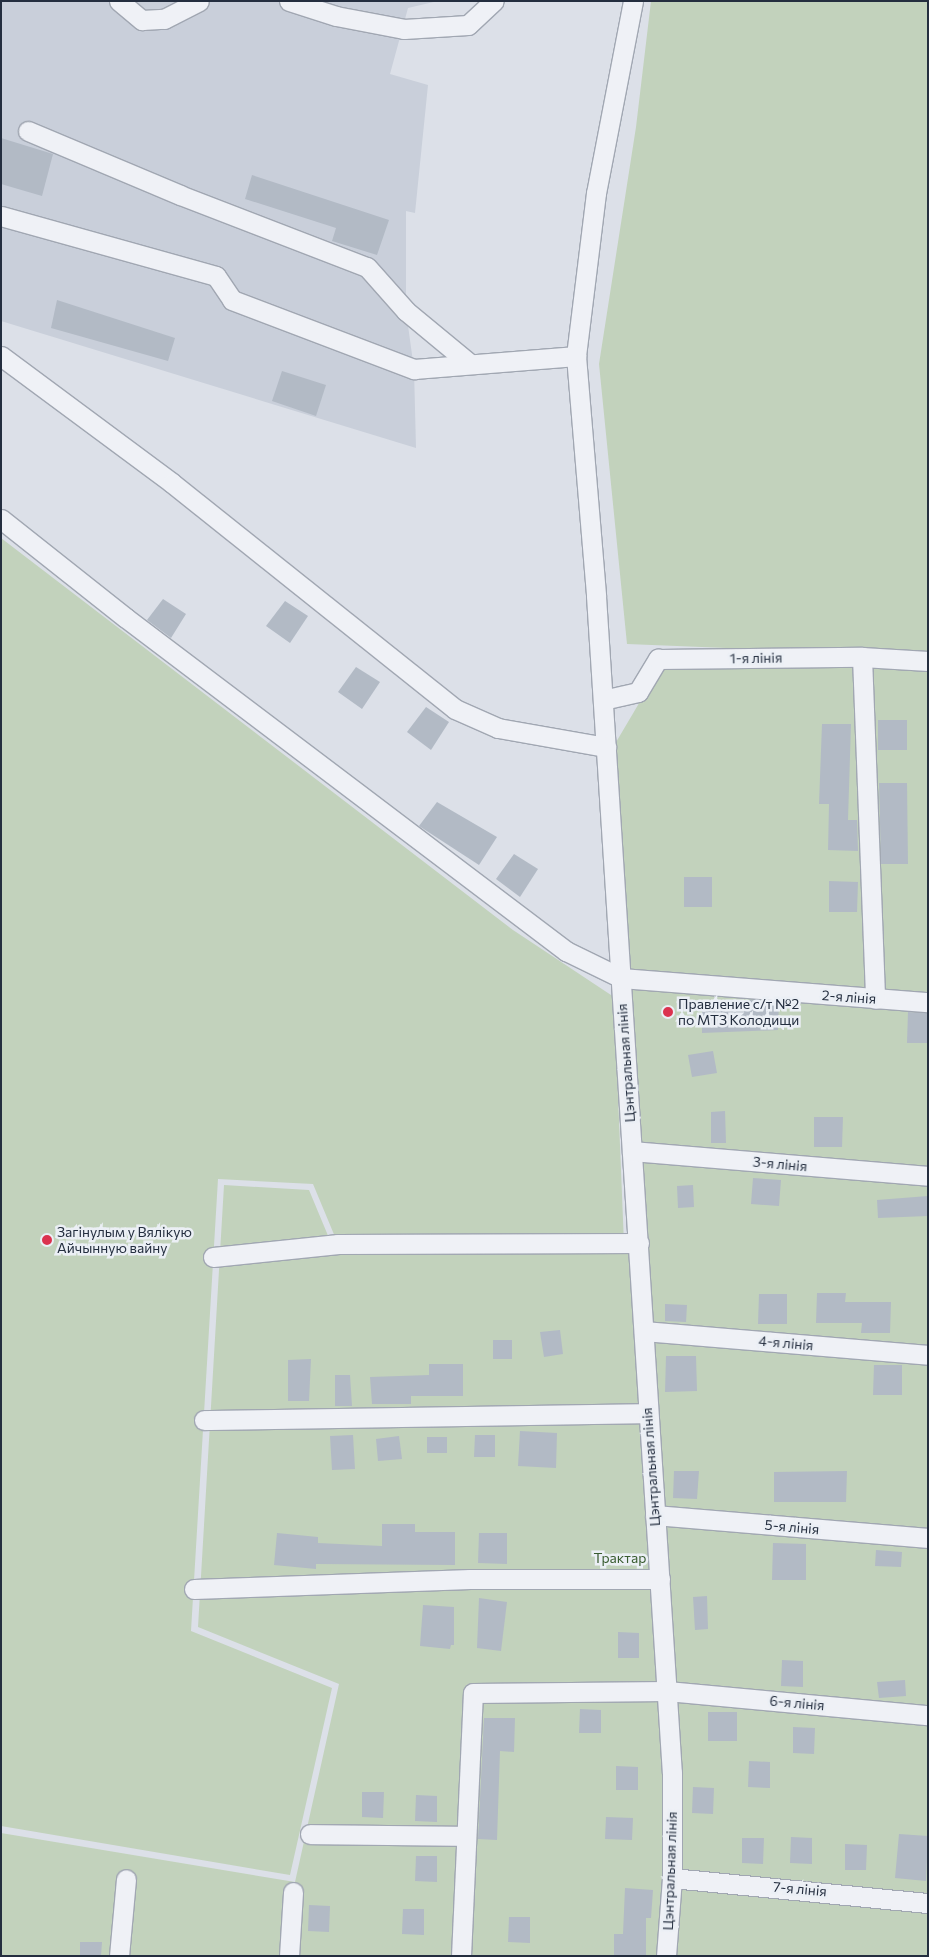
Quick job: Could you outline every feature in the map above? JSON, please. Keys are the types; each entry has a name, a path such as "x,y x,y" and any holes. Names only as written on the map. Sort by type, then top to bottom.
{"street":[{"path":"118,1 142,20 164,19 199,1"},
{"path":"289,1 336,16 404,29 468,25 494,1"},
{"name":"Цэнтральная лінія","path":"633,1 596,193 576,356 606,747 639,1243 647,1413 672,1773 672,1878 666,1956"},
{"path":"28,131 180,195 366,267 406,311 470,364"},
{"path":"1,216 216,276 232,300 414,369 576,356"},
{"path":"1,356 172,483 456,709 498,728 606,747"},
{"path":"1,519 126,618 566,951 621,978"},
{"path":"862,657 875,999"},
{"name":"1-я лінія","path":"602,700 638,692 658,659 862,657 928,661"},
{"name":"2-я лінія","path":"621,978 928,1002"},
{"name":"3-я лінія","path":"632,1151 928,1176"},
{"path":"213,1258 338,1244 639,1243"},
{"name":"4-я лінія","path":"644,1331 928,1355"},
{"path":"204,1420 647,1413"},
{"name":"5-я лінія","path":"655,1515 928,1538"},
{"path":"194,1589 470,1579 660,1579"},
{"name":"6-я лінія","path":"465,1836 473,1693 667,1691 928,1715"},
{"path":"310,1834 465,1836 461,1956"},
{"name":"7-я лінія","path":"672,1878 928,1904"},
{"path":"119,1956 126,1879"},
{"path":"289,1956 293,1892"}],"shaded area":[{"path":"1,1 438,1 408,8 390,74 428,85 415,213 406,211 406,311 414,369 416,448 1,321"}],"green space":[{"path":"651,1 928,1 928,656 627,644 599,364 636,127"},
{"path":"1,538 513,930 614,997 624,1244 338,1244 313,1184 218,1179 191,1631 332,1688 290,1875 1,1826"},
{"name":"Трактар","path":"862,664 928,667 927,1956 1,1956 1,1833 295,1882 339,1684 198,1627 224,1185 309,1190 334,1250 646,1250 612,749 661,666"}],"building":[{"path":"1,138 53,154 42,196 1,184"},
{"path":"252,175 389,220 377,255 332,241 336,228 245,199"},
{"path":"57,300 175,338 168,361 51,328"},
{"path":"282,371 326,385 316,416 272,401"},
{"path":"163,599 186,614 171,638 147,620"},
{"path":"285,601 308,616 290,643 266,626"},
{"path":"356,667 380,682 362,709 338,692"},
{"path":"426,707 449,722 431,750 407,732"},
{"path":"878,720 907,720 907,750 878,750"},
{"path":"822,724 851,724 848,820 857,820 858,851 828,850 829,804 819,804"},
{"path":"879,783 907,783 908,864 881,864"},
{"path":"437,802 497,837 479,865 419,826"},
{"path":"514,854 538,869 520,897 496,879"},
{"path":"684,877 712,877 712,907 684,907"},
{"path":"829,881 858,882 857,912 829,912"},
{"path":"750,1000 779,1002 778,1030 702,1033 702,1010 750,1008"},
{"path":"908,1012 928,1013 928,1043 907,1043"},
{"path":"713,1051 717,1073 692,1077 688,1055"},
{"path":"725,1111 726,1143 711,1143 711,1112"},
{"path":"814,1117 843,1117 842,1147 814,1147"},
{"path":"753,1178 781,1180 779,1206 751,1204"},
{"path":"693,1185 694,1207 678,1208 677,1186"},
{"path":"928,1196 928,1216 878,1218 877,1200"},
{"path":"817,1293 846,1293 845,1302 891,1302 890,1333 861,1333 862,1323 816,1323"},
{"path":"759,1294 787,1294 787,1324 758,1324"},
{"path":"665,1304 687,1305 686,1322 665,1321"},
{"path":"560,1330 563,1354 544,1357 540,1332"},
{"path":"493,1340 512,1340 512,1359 493,1359"},
{"path":"666,1356 696,1356 697,1391 665,1392"},
{"path":"311,1359 309,1401 288,1401 288,1360"},
{"path":"429,1364 463,1364 463,1396 411,1396 411,1404 372,1404 370,1377 429,1375"},
{"path":"874,1365 902,1365 902,1395 873,1395"},
{"path":"335,1375 350,1375 352,1406 335,1406"},
{"path":"520,1431 557,1433 556,1468 518,1466"},
{"path":"353,1435 355,1469 332,1470 330,1436"},
{"path":"475,1435 495,1435 495,1457 474,1457"},
{"path":"399,1436 402,1459 378,1461 376,1439"},
{"path":"427,1437 447,1437 447,1453 427,1453"},
{"path":"674,1471 699,1471 697,1499 673,1498"},
{"path":"847,1471 846,1502 774,1502 774,1472"},
{"path":"382,1524 415,1524 415,1532 455,1532 455,1565 316,1564 316,1569 274,1565 277,1533 318,1537 318,1543 382,1546"},
{"path":"479,1533 507,1533 507,1564 478,1563"},
{"path":"773,1543 806,1544 806,1580 772,1580"},
{"path":"876,1550 902,1552 901,1567 875,1566"},
{"path":"707,1596 708,1629 695,1630 693,1597"},
{"path":"479,1598 507,1602 501,1651 477,1648"},
{"path":"423,1605 454,1607 454,1645 451,1645 450,1649 420,1646"},
{"path":"618,1632 639,1633 639,1658 618,1658"},
{"path":"782,1660 803,1661 803,1687 781,1686"},
{"path":"905,1680 906,1696 879,1698 877,1682"},
{"path":"580,1709 601,1710 601,1733 579,1733"},
{"path":"708,1712 737,1712 737,1741 708,1741"},
{"path":"484,1718 515,1718 514,1752 500,1751 497,1840 478,1839"},
{"path":"793,1727 815,1728 814,1754 793,1753"},
{"path":"749,1761 770,1762 770,1788 748,1787"},
{"path":"616,1766 638,1767 638,1790 616,1790"},
{"path":"693,1787 714,1788 713,1814 692,1813"},
{"path":"362,1792 384,1792 383,1818 362,1817"},
{"path":"416,1795 437,1796 437,1822 415,1821"},
{"path":"606,1817 633,1818 632,1840 605,1839"},
{"path":"899,1834 928,1836 926,1881 895,1878"},
{"path":"791,1837 812,1838 812,1864 790,1863"},
{"path":"742,1838 764,1838 763,1864 742,1863"},
{"path":"845,1844 867,1845 866,1870 845,1870"},
{"path":"416,1856 437,1856 437,1882 415,1881"},
{"path":"625,1888 653,1890 651,1918 646,1918 646,1956 614,1956 614,1934 623,1934"},
{"path":"309,1905 330,1906 329,1932 308,1931"},
{"path":"403,1909 424,1909 424,1935 402,1934"},
{"path":"509,1917 530,1917 530,1943 508,1942"},
{"path":"80,1942 102,1942 101,1956 80,1956"}],"place":[{"name":"Правление с/т №2 по МТЗ Колодищи","path":"668,1012"},
{"name":"Загінулым у Вялікую Айчынную вайну","path":"47,1240"}]}
